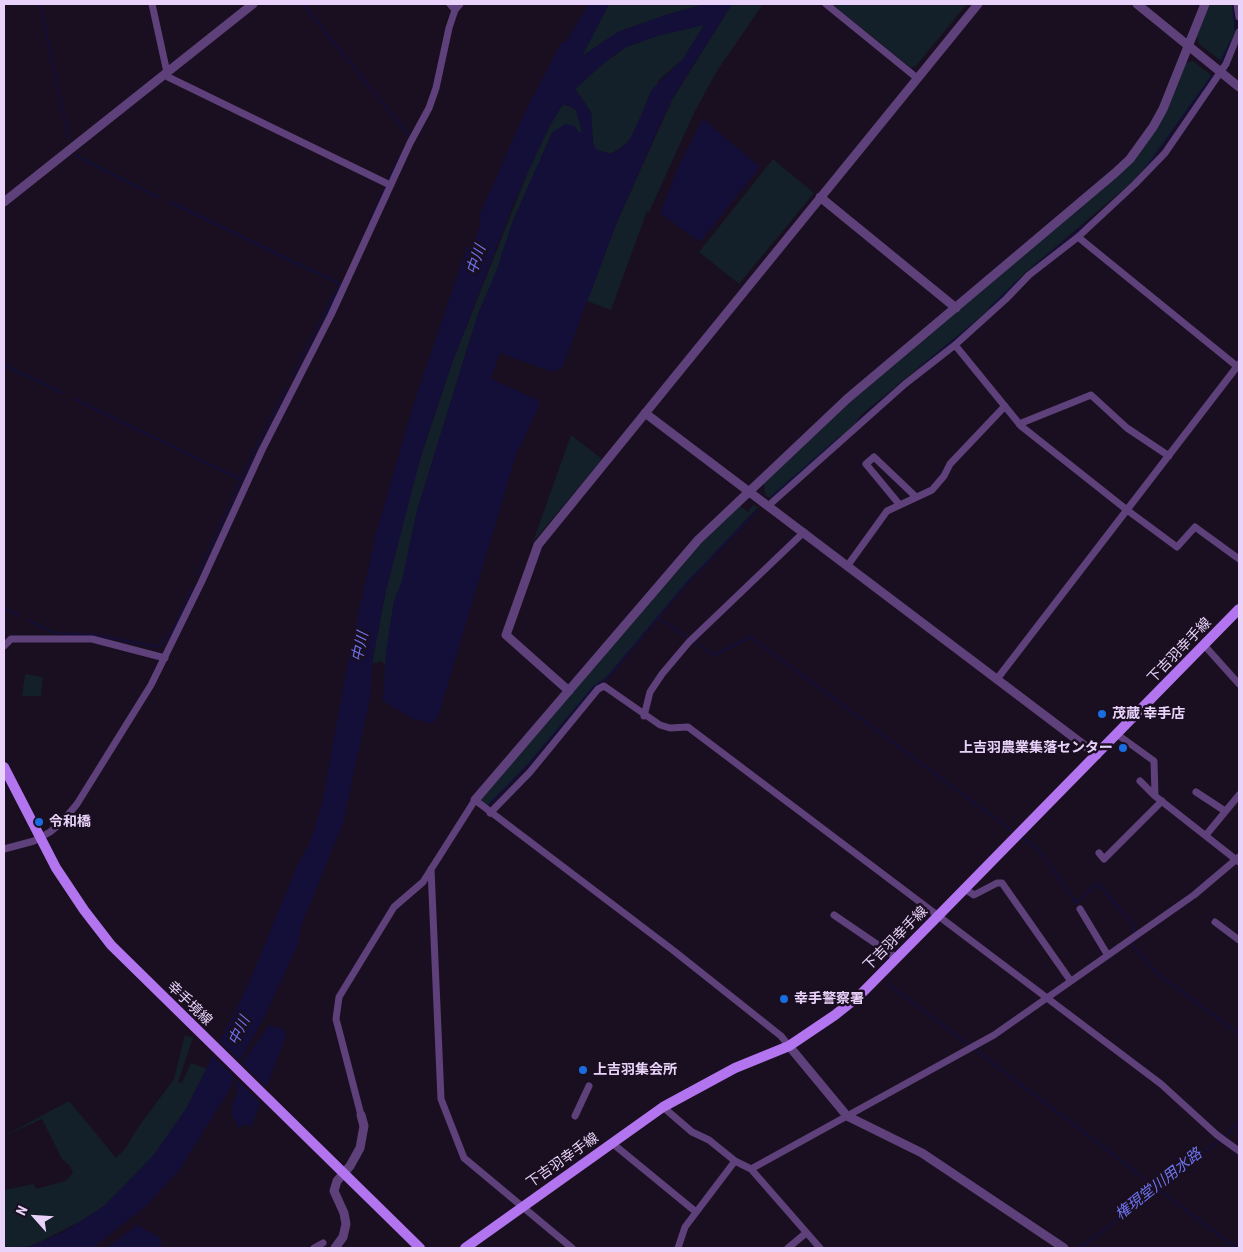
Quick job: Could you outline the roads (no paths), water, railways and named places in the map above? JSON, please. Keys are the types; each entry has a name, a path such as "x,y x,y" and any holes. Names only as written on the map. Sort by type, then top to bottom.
{"main road":[{"name":"下吉羽幸手線","path":"464,1248 663,1107 735,1068 789,1046 835,1015 860,995 1118,735 1239,609"},
{"name":"幸手境線","path":"4,767 40,838 70,891 111,945 420,1248"}],"street":[{"path":"152,4 168,77 390,185"},
{"path":"4,202 253,4"},
{"path":"450,4 455,10"},
{"path":"4,849 40,838 62,822 77,804 151,685 262,450 331,315 390,185 429,108 455,10 460,4"},
{"path":"826,4 917,78"},
{"path":"569,691 506,635 538,545 978,4"},
{"path":"1136,4 1239,87"},
{"path":"335,1248 345,1231 345,1218 334,1191 337,1180 360,1148 364,1126 336,1019 337,1005 343,989 394,907 417,887 431,869 475,800 698,540 846,399 1130,159 1153,128 1163,109 1205,4"},
{"path":"1237,4 1239,18"},
{"path":"768,506 905,384 955,345 1006,299 1029,275 1078,237 1136,184 1165,153 1220,72 1239,32"},
{"path":"820,197 956,308"},
{"path":"997,679 1239,366 1078,237"},
{"path":"955,345 1019,424 1177,547 1195,527 1239,559"},
{"path":"1019,424 1091,394 1127,428 1169,456"},
{"path":"848,565 887,511 915,496 932,490 944,476 950,464 1005,406"},
{"path":"645,413 1097,755"},
{"path":"899,504 866,464 874,457 915,496"},
{"path":"644,716 654,686 689,642 804,532"},
{"path":"4,646 11,639 92,639 165,658"},
{"path":"1204,645 1239,684"},
{"path":"490,813 530,772 598,689 604,686 644,716 670,728 688,727 1161,1084 1217,1135 1239,1151"},
{"path":"1118,735 1154,761 1155,796"},
{"path":"751,1169 994,1035 1194,895 1238,859 1155,796 1140,781"},
{"path":"1196,792 1225,812"},
{"path":"1206,835 1239,794"},
{"path":"475,800 674,951 781,1036 846,1116 922,1153 1064,1248"},
{"path":"1099,853 1104,859 1162,801"},
{"path":"431,869 441,1100 464,1158 572,1248"},
{"path":"965,889 974,895 997,882 1002,883 1070,980"},
{"path":"1080,910 1108,954"},
{"path":"834,915 897,958"},
{"path":"1215,922 1239,940"},
{"path":"575,1116 589,1086"},
{"path":"663,1107 692,1132 709,1140 735,1161 751,1169 820,1248"},
{"path":"612,1143 696,1212"},
{"path":"678,1248 686,1227 735,1161"},
{"path":"788,1248 806,1233"},
{"path":"314,1248 323,1243"}],"water":[{"name":"中川","path":"589,4 609,4 582,56 618,32 669,14 706,4 732,4 675,94 663,117 617,222 562,368 553,372 500,353 491,379 538,400 540,404 516,455 438,717 432,723 413,719 383,701 386,652 394,601 402,581 417,511 478,314 497,270 513,221 552,133 565,124 574,126 580,133 582,132 576,110 565,104 561,107 549,127 514,202 452,363 422,452 386,590 373,656 370,698 343,823 301,926 298,944 263,1020 241,1058 231,1087 180,1169 146,1206 92,1248 26,1248 65,1231 104,1206 153,1156 186,1109 248,985 298,864 309,845 322,804 349,656 376,534 414,403 467,247 473,246 481,223 479,216 526,110 561,43 566,42","holes":["704,25 683,59 652,89 633,134 627,143 619,150 610,154 597,150 593,144 591,112 575,89 605,62 626,47 660,35"]},
{"path":"703,119 760,167 700,242 660,213 680,163"},
{"path":"269,1025 283,1029 286,1036 251,1127 244,1124 239,1128 232,1115 232,1105 238,1091 236,1085 237,1077 243,1062"},
{"path":"137,1225 157,1236 161,1240 161,1248 107,1248"}],"waterway":[{"path":"40,4 69,140"},
{"path":"303,4 410,137"},
{"path":"1233,4 1236,31"},
{"path":"1221,62 1232,40"},
{"path":"1146,168 1212,76"},
{"path":"75,155 158,197"},
{"path":"389,179 400,157"},
{"path":"369,224 385,188"},
{"path":"170,202 340,284 292,377"},
{"path":"1034,267 1094,218"},
{"path":"990,308 1021,278"},
{"path":"325,314 327,315 336,296"},
{"path":"920,368 976,322"},
{"path":"4,365 62,393"},
{"path":"198,574 255,450 287,388"},
{"path":"857,422 895,389"},
{"path":"74,399 240,479"},
{"path":"773,496 839,438"},
{"path":"488,806 529,764 594,687 607,678 686,584 757,511"},
{"path":"28,620 55,633 96,635 158,647 173,630 193,586"},
{"path":"4,608 18,615"},
{"path":"658,618 689,638"},
{"path":"693,641 715,655 751,637 1015,833"},
{"path":"1021,837 1041,852 1076,903 1098,883 1134,926 1134,934"},
{"path":"1133,941 1133,947 1158,974 1239,1034"},
{"path":"886,983 970,1046"},
{"path":"974,1049 1236,1248"},
{"name":"権現堂川用水路","path":"1224,1137 1239,1122"},
{"name":"権現堂川用水路","path":"1080,1248 1220,1140"}],"place":[{"name":"茂蔵 幸手店","path":"1102,714"},
{"name":"上吉羽農業集落センター","path":"1123,748"},
{"name":"令和橋","path":"39,822"},
{"name":"幸手警察署","path":"784,999"},
{"name":"上吉羽集会所","path":"583,1070"}]}
